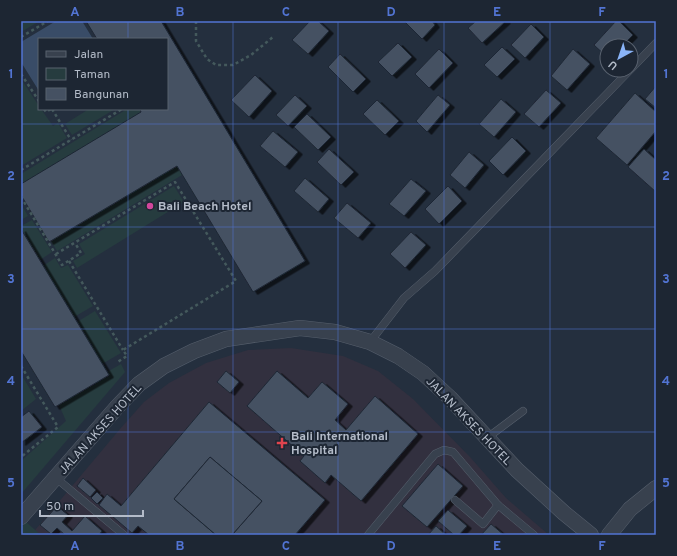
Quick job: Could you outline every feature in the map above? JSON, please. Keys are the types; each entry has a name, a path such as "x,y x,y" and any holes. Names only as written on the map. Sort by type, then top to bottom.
{"street":[{"name":"JALAN AKSES HOTEL","path":"21,518 138,384 164,366 194,351 226,339 300,328 335,332 370,342 398,356 424,373 450,398 517,470 564,513 591,535"},
{"path":"609,535 630,509 656,488"}],"lane":[{"path":"639,61 656,43"},
{"path":"370,342 404,298 435,271 623,78"},
{"path":"487,438 523,411"},
{"path":"368,535 435,454 444,450 453,452 498,505 534,535"},
{"path":"56,478 124,535"},
{"path":"455,500 483,524 498,505"}],"path":[{"path":"21,37 48,21"},
{"path":"196,21 196,41 207,59 216,66 234,65 251,55 273,36"},
{"path":"21,74 38,100"},
{"path":"52,110 72,140"},
{"path":"21,170 120,110"},
{"path":"56,254 175,182 236,281 123,350"},
{"path":"21,197 62,265 81,253 75,243"},
{"path":"69,261 127,356 116,362"},
{"path":"21,366 58,427 21,457"}],"shaded area":[{"name":"Bali International Hospital","path":"291,348 343,356 378,371 413,399 470,457 506,498 549,535 31,535 144,402 169,383 206,363 248,350"}],"green space":[{"path":"21,21 40,21 21,32"},
{"path":"21,79 38,104 38,110 42,110 53,126 58,123 67,138 21,166 22,100"},
{"path":"87,110 113,110 72,135 65,124"},
{"path":"125,110 140,110 141,112 21,184 21,174"},
{"path":"177,166 182,175 57,251 51,241"},
{"path":"174,186 184,202 77,268 73,261 85,254 79,244"},
{"path":"21,204 28,216 21,220"},
{"path":"32,220 52,252 40,260 21,229 21,226"},
{"path":"55,258 61,268 68,265 93,306 74,317 43,266"},
{"path":"95,311 121,353 102,364 77,322"},
{"path":"121,364 125,372 21,494 21,461 66,421 59,405 109,376 107,372"},
{"path":"21,374 36,399 21,411"},
{"path":"26,522 41,535 21,535 21,528"}],"water":[{"path":"56,21 82,21 92,38 38,38 38,89 21,62 21,42"}],"building":[{"path":"86,21 161,21 305,261 253,292 177,166 49,242 21,195 21,184 141,112 140,110 168,110 168,38 96,38"},
{"path":"310,21 318,21 329,31 308,54 292,40"},
{"path":"404,21 432,21 435,25 422,39"},
{"path":"476,21 506,21 482,43 468,28"},
{"path":"616,21 619,21 633,35 630,38 600,38"},
{"path":"531,24 544,37 525,58 511,45"},
{"path":"599,40 599,50 594,45"},
{"path":"398,43 412,57 392,76 378,62"},
{"path":"502,47 515,59 497,77 484,65"},
{"path":"439,49 453,63 429,88 415,74"},
{"path":"573,49 590,64 567,90 551,76"},
{"path":"340,54 366,79 353,92 328,67"},
{"path":"255,75 272,91 249,117 231,100"},
{"path":"656,86 656,108 645,99"},
{"path":"546,90 561,103 539,127 524,114"},
{"path":"635,93 656,112 656,131 627,165 596,138"},
{"path":"295,95 307,106 288,126 276,115"},
{"path":"438,95 450,105 427,132 416,121"},
{"path":"501,99 516,112 494,137 479,124"},
{"path":"377,100 399,121 385,135 363,114"},
{"path":"307,114 331,137 318,150 294,127"},
{"path":"273,131 298,152 285,167 260,146"},
{"path":"512,137 526,151 503,175 489,161"},
{"path":"329,149 354,172 341,185 317,162"},
{"path":"644,149 656,160 656,192 628,167"},
{"path":"469,152 484,165 465,188 450,175"},
{"path":"305,178 329,199 318,212 294,191"},
{"path":"411,179 426,191 404,216 389,204"},
{"path":"448,186 462,201 439,224 425,209"},
{"path":"347,203 371,223 358,238 334,218"},
{"path":"21,229 109,375 55,407 21,351"},
{"path":"411,232 426,245 405,268 390,254"},
{"path":"226,371 239,382 230,393 217,382"},
{"path":"277,371 308,398 322,382 348,404 335,420 346,430 375,396 418,434 361,501 331,475 325,483 300,461 304,456 247,406"},
{"path":"209,402 325,500 295,535 232,535 262,501 210,457 174,499 216,535 149,535 138,526 132,533 99,505 107,494 121,506"},
{"path":"29,411 42,427 21,443 21,417"},
{"path":"210,457 262,501 232,535 216,535 174,499"},
{"path":"438,464 463,486 427,527 402,506"},
{"path":"83,478 96,490 90,497 77,486"},
{"path":"97,492 103,498 97,504 91,498"},
{"path":"57,506 68,515 62,522 72,531 85,516 102,531 99,535 65,535 57,528 51,534 40,525"},
{"path":"448,510 467,526 459,535 454,535 438,521"},
{"path":"491,524 504,535 481,535"},
{"path":"436,526 446,535 428,535"}],"place":[{"name":"Bali Beach Hotel","path":"150,206"},
{"name":"Bali International Hospital","path":"282,443"}]}
